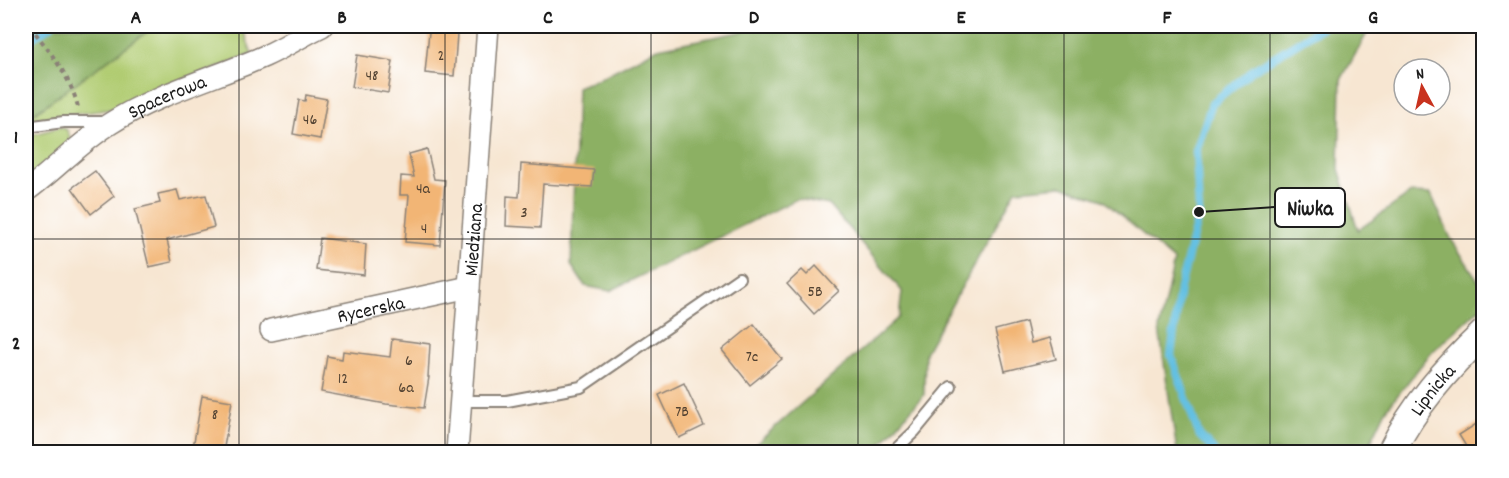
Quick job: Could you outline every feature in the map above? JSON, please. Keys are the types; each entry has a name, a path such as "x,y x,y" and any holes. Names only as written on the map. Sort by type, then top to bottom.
{"street":[{"name":"Spacerowa","path":"26,191 88,138 112,122 139,108 268,55 322,26"},
{"name":"Miedziana","path":"456,453 488,26"},
{"name":"Rycerska","path":"271,330 469,287"},
{"name":"Lipnicka","path":"1391,453 1413,413 1440,377 1484,333"}],"lane":[{"path":"26,127 112,122"},
{"path":"461,401 507,401 581,387 739,278"},
{"path":"893,453 914,432 951,387"}],"path":[{"path":"30,26 57,61 74,92 81,122"}],"green space":[{"path":"34,26 155,26 26,119 26,32"},
{"path":"155,26 242,26 252,54 119,108 26,121 26,119"},
{"path":"770,26 1371,26 1341,80 1339,169 1358,230 1411,193 1431,194 1451,239 1483,288 1484,305 1430,354 1386,410 1366,452 1177,452 1159,329 1174,261 1103,200 1062,186 1016,190 925,353 924,395 874,452 747,452 899,317 902,291 829,205 797,199 610,291 585,286 571,265 577,87 602,77 658,48"},
{"path":"61,127 67,130 70,137 69,145 26,186 26,136"}],"building":[{"path":"429,32 457,34 454,76 425,73"},
{"path":"357,55 393,61 388,93 352,87"},
{"path":"306,95 327,99 320,139 293,134 299,100 305,101"},
{"path":"427,149 434,179 445,180 440,245 405,242 409,195 400,195 401,176 414,177 409,154"},
{"path":"521,164 594,170 592,187 543,184 540,228 506,226 507,196 519,197"},
{"path":"95,171 114,196 91,214 72,188"},
{"path":"177,190 180,200 206,195 214,227 167,240 172,262 149,267 135,209 160,203 158,194"},
{"path":"320,238 366,244 364,275 316,270"},
{"path":"816,266 839,291 814,314 787,284 802,270 807,275"},
{"path":"1026,322 1031,343 1050,338 1056,359 1005,371 995,330"},
{"path":"754,324 782,359 750,385 722,350"},
{"path":"392,339 430,344 429,377 424,408 386,404 321,392 327,356 342,359 343,351 390,357"},
{"path":"684,383 704,426 679,438 659,395"},
{"path":"202,396 232,401 223,453 192,453"},
{"path":"1484,419 1484,453 1470,453 1459,435"}],"waterway":[{"path":"26,42 51,26"},
{"path":"1215,452 1199,435 1171,355 1180,288 1199,212 1196,151 1212,103 1253,70 1324,26"}],"place":[{"name":"Niwka","path":"1199,212"}]}
